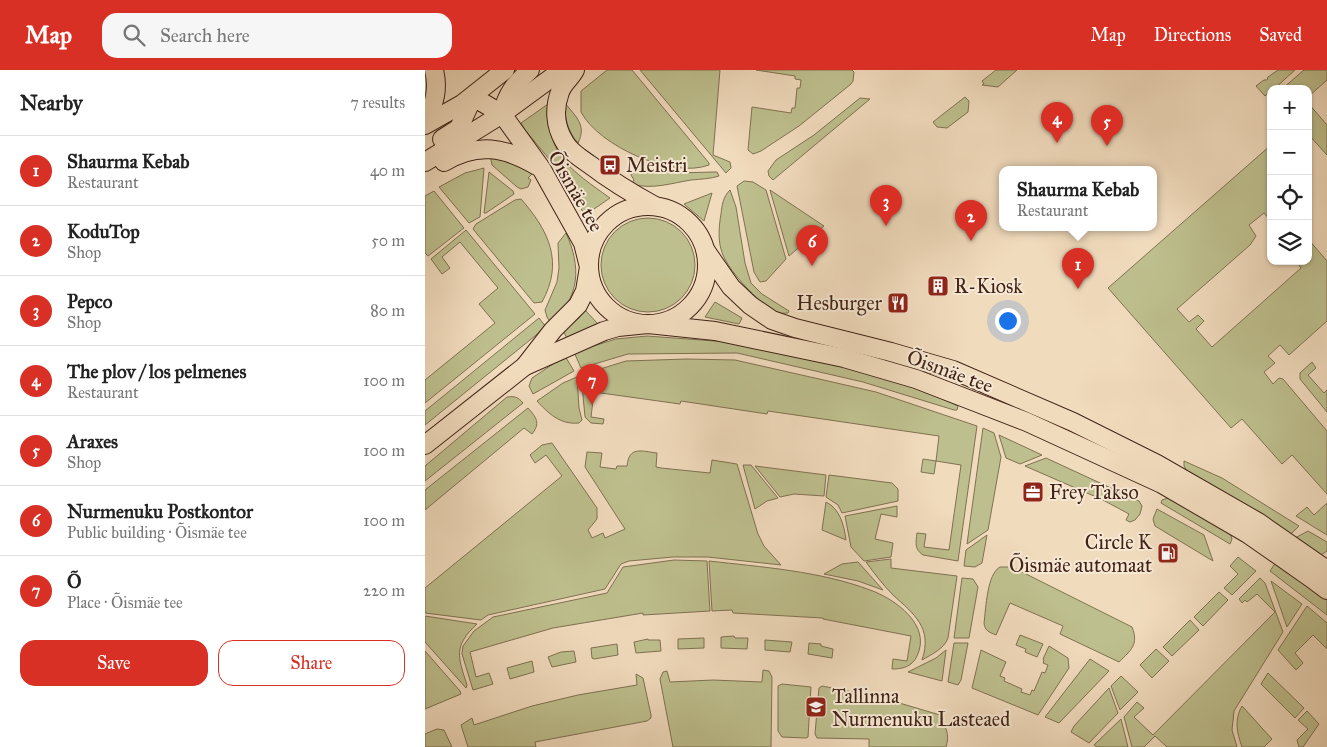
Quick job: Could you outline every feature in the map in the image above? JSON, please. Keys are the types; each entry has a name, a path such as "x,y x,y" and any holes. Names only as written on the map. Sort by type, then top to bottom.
{"main road":[{"path":"425,118 431,110 435,96 434,70"},
{"path":"425,125 473,97 505,70"},
{"path":"502,114 506,98 514,86 530,70"},
{"path":"425,162 502,114 562,70"},
{"name":"Õismäe tee","path":"575,70 563,85 558,98 556,112 559,131 564,142 576,154 613,182 655,206"},
{"path":"473,97 502,114"},
{"path":"425,153 459,128 473,97"},
{"name":"Õismäe tee","path":"425,445 525,366 553,330 578,305 585,291 589,267 583,243 541,168 502,114"},
{"path":"425,169 442,164 454,156 487,149 511,153 541,168"},
{"path":"655,206 673,211 688,221 699,235 706,252 707,275 691,306 671,320 649,324 626,320 607,308 594,289 589,267 591,248 605,224 619,213 637,207 655,206"},
{"name":"Õismäe tee","path":"706,252 731,288 750,305 772,320 795,328 953,370 1073,422 1157,464 1258,522 1327,570"},
{"name":"Õismäe tee","path":"525,366 604,331 619,327 649,324 682,326 752,338 844,358 917,379 1027,422 1162,484 1248,534 1327,590"}],"green space":[{"path":"607,70 632,70 709,165 694,168 657,163 620,147 603,137 590,125 581,112 581,91"},
{"path":"640,70 720,70 713,155 730,162 731,168 726,173"},
{"path":"756,70 852,70 854,72 851,84 799,126 761,151 753,154 748,150 752,107 791,113 792,108 795,108 797,88 800,88 801,80 795,79 795,76"},
{"path":"996,70 1017,70 998,87 982,85 984,84 982,81"},
{"path":"1278,70 1295,70 1278,85 1267,85 1267,94 1265,96 1256,86 1267,80 1268,77"},
{"path":"1304,70 1327,70 1327,80 1312,93 1312,85 1287,85"},
{"path":"965,97 969,101 968,112 947,128 937,127 933,122"},
{"path":"860,98 870,99 773,180 769,176 768,171 776,160 814,135"},
{"path":"565,103 581,126 578,143 567,124"},
{"path":"548,104 552,137 564,160 573,170 610,198 594,209 586,218 564,177 521,123"},
{"path":"1312,108 1327,125 1327,155 1312,138"},
{"path":"1267,149 1267,216 1264,213 1249,225 1256,236 1250,245 1177,309 1189,322 1198,315 1204,321 1196,329 1212,347 1301,268 1299,265 1312,265 1312,244 1327,261 1327,321 1289,355 1280,345 1268,356 1275,363 1264,372 1273,384 1279,378 1283,379 1327,431 1327,494 1292,455 1282,464 1242,419 1231,428 1108,288"},
{"path":"490,155 526,168 532,174 528,178 531,180 528,187 521,189 517,187 492,165"},
{"path":"642,167 674,173 717,172 719,176 654,186 632,184 634,180 631,175 632,172"},
{"path":"484,168 480,217 469,223 439,187 465,173"},
{"path":"489,172 513,191 514,194 484,213"},
{"path":"744,181 753,182 766,190 786,259 766,281 760,282 754,272 737,186"},
{"path":"730,190 736,207 745,263 751,283 762,294 789,311 788,313 778,313 752,294 724,257 719,241 719,232 723,201"},
{"path":"770,190 824,226 789,256"},
{"path":"434,191 464,228 428,256 425,253 425,196"},
{"path":"712,193 704,221 684,204"},
{"path":"521,199 539,223 546,235 550,248 552,274 549,287 542,302 534,303 473,229 476,224 515,200"},
{"path":"648,218 666,222 681,232 691,247 695,265 691,283 681,298 666,308 648,312 630,308 615,298 605,283 601,265 605,247 615,232 630,222"},
{"path":"466,230 535,314 425,403 425,380 495,323 479,304 498,288 460,242 442,257 450,268 442,274 431,259"},
{"path":"566,233 574,257 575,281 568,303 550,322 545,310 557,282 559,268 558,243"},
{"path":"715,302 742,318 739,324 705,317"},
{"path":"585,310 598,324 567,338 563,331 579,318"},
{"path":"539,318 546,327 425,425 425,411"},
{"path":"647,336 728,342 759,348 869,373 921,389 958,406 957,410 954,410 863,382 737,353 628,354 581,368 574,352 616,339"},
{"path":"565,356 574,371 533,394 529,386 532,378"},
{"path":"735,360 876,392 977,426 958,561 923,555 916,545 917,533 926,534 924,547 949,550 961,465 936,461 939,436 768,411 767,414 681,401 680,404 594,392 591,417 604,419 603,424 591,423 585,417 581,375 626,361"},
{"path":"1312,362 1316,368 1308,375 1324,393 1327,390 1327,412 1300,379 1300,373"},
{"path":"577,377 579,408 582,420 579,423 560,420 550,414 537,401 563,383"},
{"path":"507,397 516,397 523,403 425,481 425,466"},
{"path":"528,408 537,423 532,434 524,428 425,510 425,490"},
{"path":"983,428 994,433 1001,457 988,530 967,544"},
{"path":"999,435 1042,455 1020,464 1006,458"},
{"path":"552,443 597,508 597,519 588,530 592,538 603,533 605,538 625,529 585,467 587,452 602,453 600,467 616,469 617,466 627,466 630,455 637,451 657,453 656,467 661,468 710,473 712,460 737,464 758,534 764,546 781,565 708,557 673,557 629,561 621,564 605,589 488,615 481,620 425,613 425,588 562,476 546,455 535,463 530,455 542,445"},
{"path":"1046,458 1139,501 1142,506 1140,514 1135,520 1130,522 1126,520 1129,514 1103,500 1025,466"},
{"path":"923,459 936,461 934,474 921,472"},
{"path":"1184,461 1222,478 1299,526 1290,535 1242,503 1187,471"},
{"path":"743,465 751,465 778,498 767,501 755,509"},
{"path":"755,466 826,475 824,496 794,494 780,497"},
{"path":"829,475 892,483 898,489 898,501 842,513 838,505 826,497"},
{"path":"1171,497 1230,533 1232,539 1230,544 1161,503 1162,500"},
{"path":"826,502 838,513 846,540 822,530"},
{"path":"1327,503 1327,535 1296,516 1307,507 1314,515"},
{"path":"897,506 897,517 881,514 875,539 893,543 891,557 864,561 851,547 845,516"},
{"path":"1157,509 1204,535 1213,561 1155,526 1153,519"},
{"path":"1308,531 1327,542 1327,551 1321,555 1295,538"},
{"path":"987,535 982,563 975,567 964,566 966,550"},
{"path":"1238,557 1256,571 1232,595 1224,588 1238,574 1230,566"},
{"path":"891,559 891,568 957,576 948,638 941,648 922,660 925,639 919,623 866,562"},
{"path":"674,560 707,561 710,611 643,615 643,613 553,628 470,652 476,677 489,673 493,684 473,690 462,654 463,646 474,631 493,617 607,593 623,567"},
{"path":"709,561 811,574 831,578 880,594 900,607 915,624 919,634 920,645 917,656 906,667 892,669 893,659 907,661 911,636 823,618 733,613 732,610 712,611"},
{"path":"858,562 883,590 858,581 824,574 842,564"},
{"path":"1276,562 1327,600 1327,615 1270,571"},
{"path":"1000,567 1012,567 1132,627 1135,638 1133,647 1119,662 1060,634 1063,626 1010,603 996,635 989,632 986,630 984,623 988,592 992,577"},
{"path":"962,578 973,579 978,587 969,638 954,638"},
{"path":"1260,578 1265,583 1283,632 1234,711 1232,730 1237,747 1167,747 1155,736 1144,747 1132,747 1124,717 1137,702 1144,708 1134,717 1153,735 1275,612 1257,594 1247,602 1245,600 1242,603 1239,599"},
{"path":"1271,581 1302,604 1287,627"},
{"path":"1219,592 1228,600 1203,626 1194,617"},
{"path":"1307,606 1327,623 1327,649 1313,635 1295,653 1303,663 1296,670 1278,650"},
{"path":"425,616 477,624 469,632 461,646 460,659 467,685 466,688 425,642"},
{"path":"1190,620 1199,630 1172,656 1163,647"},
{"path":"1020,635 1043,644 1037,657 1025,652 1026,649 1016,645"},
{"path":"734,636 735,638 748,638 747,649 721,648 721,637"},
{"path":"704,638 704,648 678,649 678,639"},
{"path":"648,639 660,640 661,651 636,653 634,642"},
{"path":"765,640 792,642 790,652 765,650"},
{"path":"809,643 821,644 821,646 833,649 832,658 808,654"},
{"path":"954,643 968,643 961,680 958,685 948,682"},
{"path":"617,644 618,655 592,658 591,648"},
{"path":"1049,646 1068,658 1069,668 1038,715 972,688 981,650 1006,662 1000,676 1005,678 1004,681 1022,689 1021,692 1030,695 1032,690 1034,691 1042,672 1045,673 1048,665 1043,663 1043,659"},
{"path":"1156,649 1169,661 1152,678 1140,665"},
{"path":"946,650 942,681 908,672 936,658"},
{"path":"425,651 461,694 425,709"},
{"path":"574,651 576,662 552,667 548,657 561,652"},
{"path":"1090,659 1109,671 1059,723 1045,717"},
{"path":"532,661 534,672 510,679 507,668"},
{"path":"763,670 769,671 772,677 771,747 673,747 660,679 663,672 667,671 670,682 713,680 762,682"},
{"path":"1268,673 1304,708 1295,718 1261,684"},
{"path":"636,674 643,678 651,715 651,718 647,721 535,742 536,747 468,747 461,725 472,718 474,725 532,706 578,695 637,685"},
{"path":"1121,676 1138,692 1120,710 1111,686"},
{"path":"782,684 811,687 808,737 806,738 782,737 778,731 778,686"},
{"path":"822,686 879,697 940,715 946,728 946,747 869,747 869,739 817,738 815,734 819,688"},
{"path":"1109,688 1118,713 1089,743 1071,732 1074,726"},
{"path":"1242,706 1272,739 1264,747 1242,747 1237,726 1239,711"},
{"path":"1307,711 1319,724 1303,747 1299,747 1297,740 1308,729 1298,720"},
{"path":"1121,719 1128,747 1097,747 1094,745"},
{"path":"437,729 444,730 452,747 425,747 425,734"}],"place":[{"name":"The plov / los pelmenes","path":"1057,143"},
{"name":"Araxes","path":"1107,146"},
{"name":"Meistri","path":"610,165"},
{"name":"Pepco","path":"886,226"},
{"name":"KoduTop","path":"971,241"},
{"name":"Nurmenuku Postkontor","path":"812,266"},
{"name":"R-Kiosk","path":"938,286"},
{"name":"Shaurma Kebab","path":"1078,289"},
{"name":"Hesburger","path":"898,303"},
{"name":"Õ","path":"592,405"},
{"name":"Frey Takso","path":"1033,492"},
{"name":"Circle K Õismäe automaat","path":"1168,553"},
{"name":"Tallinna Nurmenuku Lasteaed","path":"816,707"}]}
